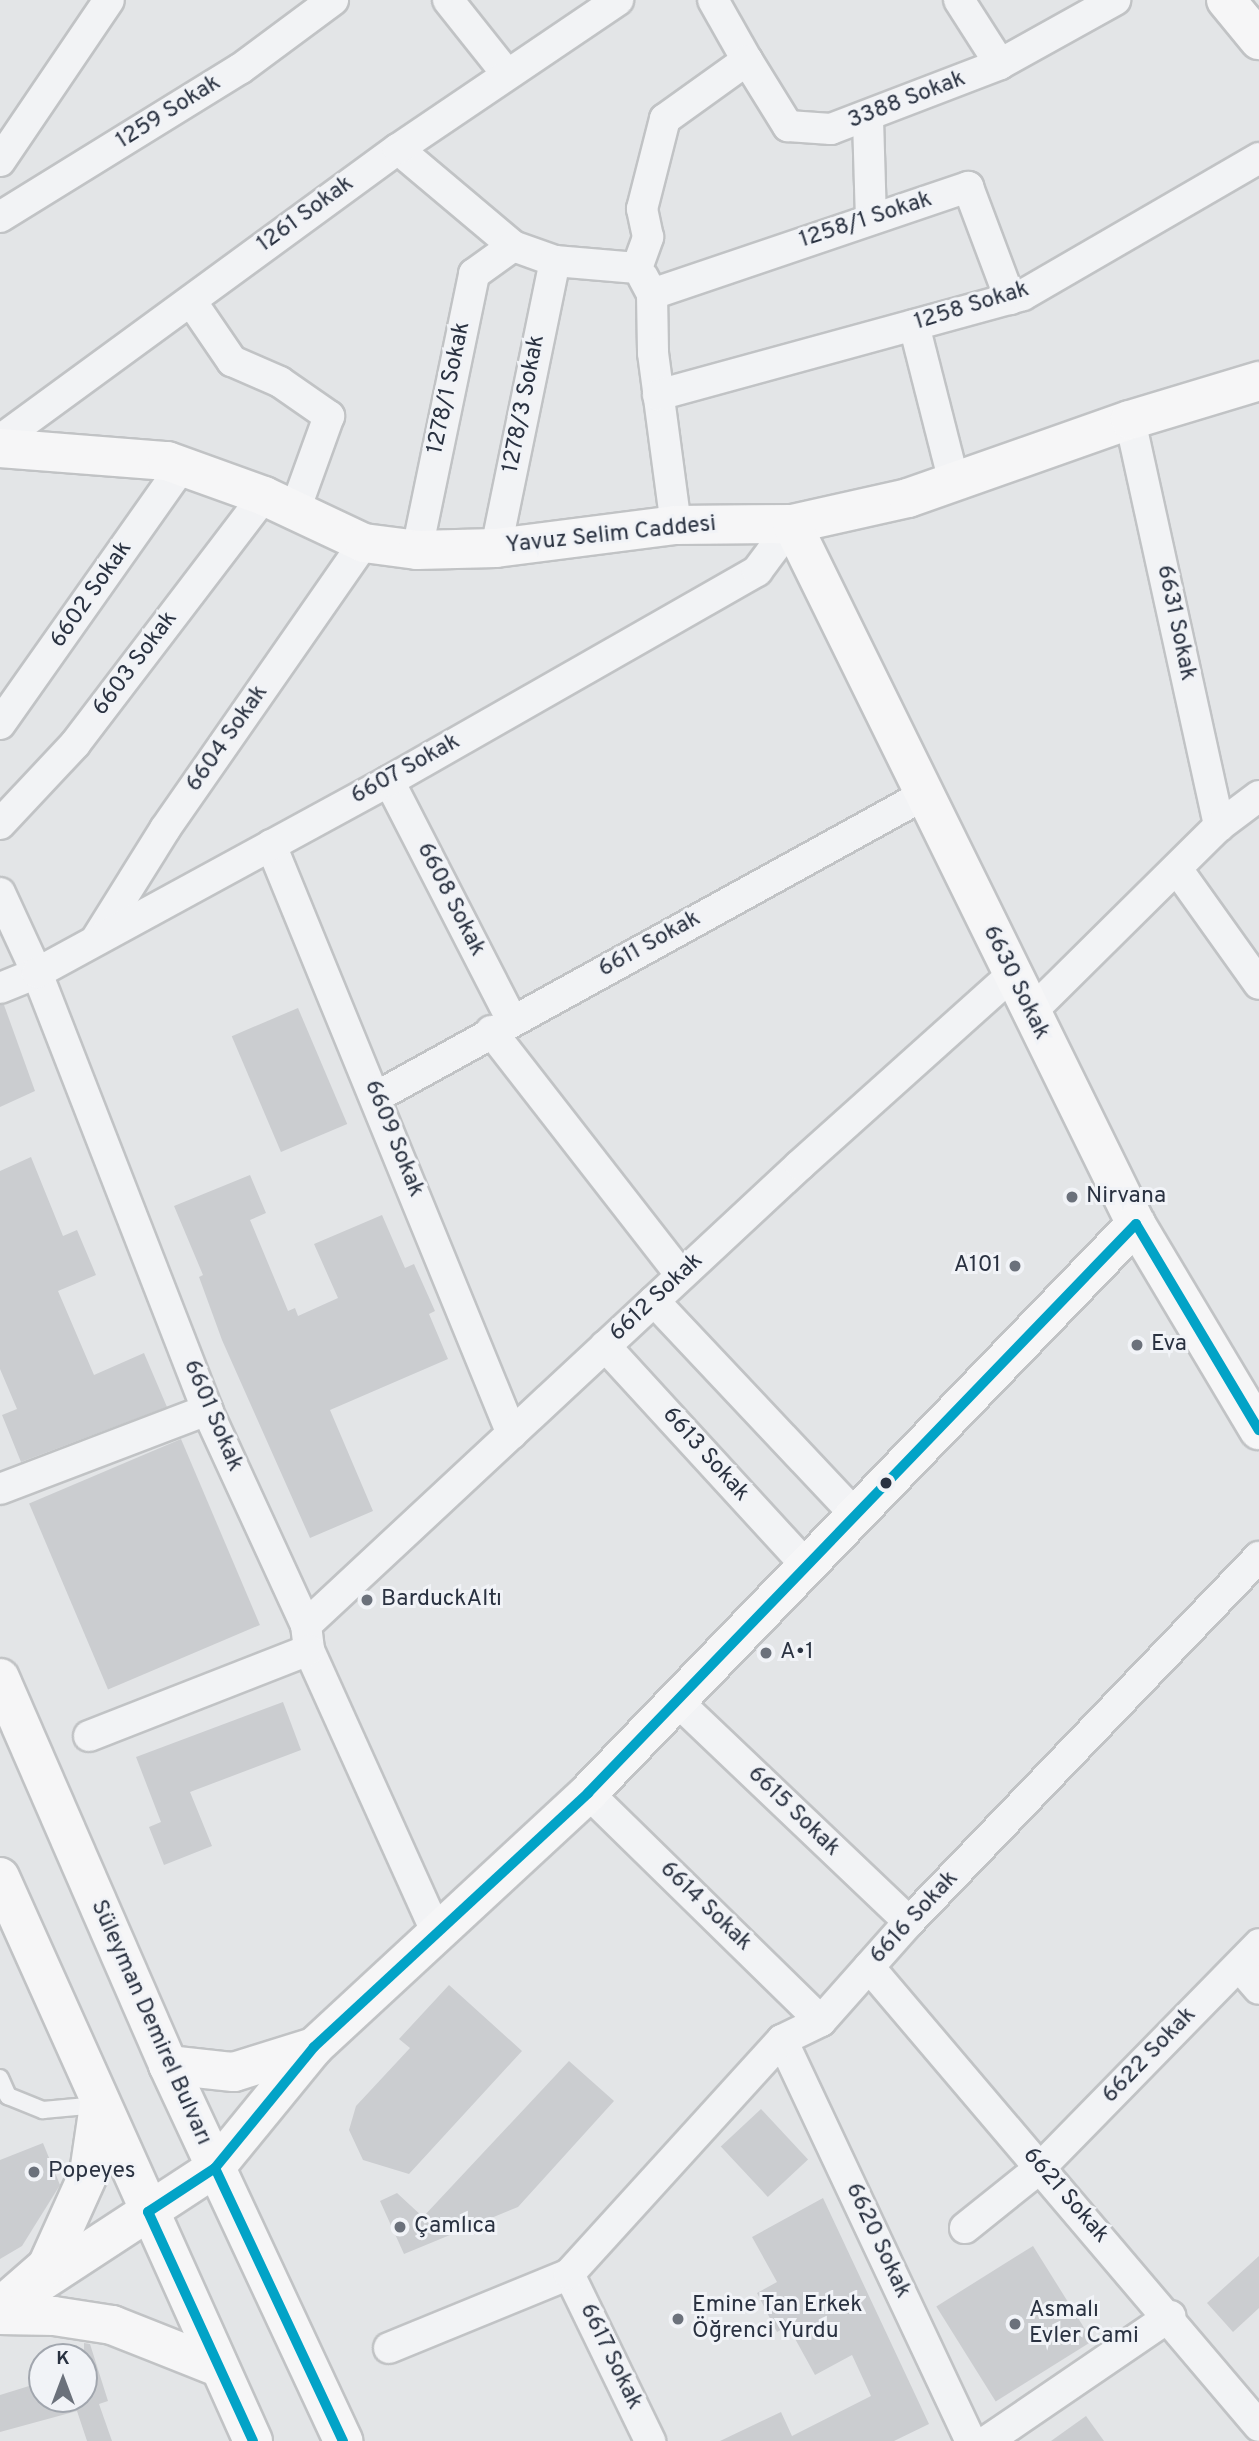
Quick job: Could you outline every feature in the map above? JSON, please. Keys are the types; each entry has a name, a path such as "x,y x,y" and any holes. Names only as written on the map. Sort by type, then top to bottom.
{"street":[{"name":"1259 Sokak","path":"0,217 240,69 333,0"},
{"path":"448,0 506,73"},
{"name":"1261 Sokak","path":"0,440 398,149 506,73 618,0"},
{"path":"676,525 659,395 652,294 637,268 648,237 642,209 665,119 747,60 713,0"},
{"path":"959,0 1000,64"},
{"name":"3388 Sokak","path":"747,60 788,126 831,129 868,118 1000,64 1115,0"},
{"path":"1226,0 1259,40"},
{"path":"0,161 100,3"},
{"path":"868,118 871,219"},
{"path":"398,149 513,246 555,261 637,268"},
{"name":"1258 Sokak","path":"659,395 1010,299 1259,158"},
{"name":"1258/1 Sokak","path":"652,294 968,187 1010,299"},
{"name":"1278/1 Sokak","path":"417,550 474,274 513,246"},
{"name":"1278/3 Sokak","path":"496,548 555,261"},
{"name":"6603 Sokak","path":"0,824 75,744 279,503 329,416 280,383 232,361 191,301"},
{"path":"914,326 954,482"},
{"name":"Yavuz Selim Caddesi","path":"0,448 183,465 279,503 364,543 417,550 496,548 676,525 792,524 908,498 1130,420 1259,381"},
{"name":"6631 Sokak","path":"1130,420 1219,826"},
{"name":"6602 Sokak","path":"0,724 183,465"},
{"name":"6607 Sokak","path":"0,988 37,973 389,781 757,571 792,524"},
{"name":"6630 Sokak","path":"792,524 1029,1014 1136,1224 1256,1415"},
{"name":"6604 Sokak","path":"97,938 165,829 364,543"},
{"name":"6608 Sokak","path":"389,781 501,1026 681,1275"},
{"name":"6611 Sokak","path":"376,1097 924,795"},
{"path":"1029,1014 1219,826 1259,796"},
{"name":"6609 Sokak","path":"271,845 512,1434"},
{"path":"1177,869 1259,984"},
{"name":"6601 Sokak","path":"0,892 37,973 207,1410 437,1933"},
{"name":"6612 Sokak","path":"307,1637 605,1346 1012,975"},
{"path":"0,2308 215,2168 314,2047 588,1793 805,1564 856,1515 1136,1224"},
{"path":"654,1301 856,1515"},
{"name":"6613 Sokak","path":"605,1346 805,1564"},
{"path":"0,1489 207,1410"},
{"name":"6616 Sokak","path":"569,2274 782,2040 821,2021 909,1922 1259,1557"},
{"path":"89,1736 307,1637"},
{"name":"Süleyman Demirel Bulvarı","path":"0,1678 168,2066 343,2441"},
{"name":"6615 Sokak","path":"677,1701 909,1922"},
{"name":"6614 Sokak","path":"588,1793 821,2021"},
{"path":"0,1877 99,2105 253,2441"},
{"name":"6622 Sokak","path":"965,2228 1040,2168 1259,1944"},
{"path":"1239,1966 1259,1989"},
{"name":"6621 Sokak","path":"869,1967 1170,2316 1259,2426"},
{"name":"6620 Sokak","path":"782,2040 971,2441"},
{"path":"168,2066 234,2072 314,2047"},
{"path":"0,2308 47,2266 82,2196 99,2105"},
{"path":"389,2348 569,2274"},
{"name":"6617 Sokak","path":"569,2274 650,2441"},
{"path":"0,2315 54,2316 112,2325 218,2367"},
{"path":"987,2441 1170,2316"}],"lane":[{"path":"0,2078 8,2096 43,2110 99,2105"}],"building":[{"path":"0,1005 4,1005 35,1091 0,1107"},
{"path":"298,1008 347,1124 281,1152 232,1036"},
{"path":"31,1157 63,1236 77,1230 96,1275 58,1291 94,1375 144,1353 167,1407 21,1462 2,1415 17,1409 0,1369 0,1171"},
{"path":"250,1175 266,1213 250,1220 288,1311 295,1308 298,1316 338,1298 314,1244 382,1215 405,1268 414,1264 435,1311 429,1314 448,1359 330,1410 373,1511 310,1538 222,1340 199,1277 203,1275 174,1206"},
{"path":"181,1439 260,1625 108,1689 29,1503"},
{"path":"283,1702 301,1750 190,1792 212,1846 164,1865 149,1827 161,1822 136,1757"},
{"path":"449,1985 522,2051 409,2174 363,2160 349,2130 356,2106 410,2048 399,2039"},
{"path":"569,2061 614,2101 518,2207 404,2254 380,2201 397,2193 423,2217"},
{"path":"761,2109 808,2159 768,2197 721,2147"},
{"path":"43,2143 60,2185 22,2246 0,2259 0,2160"},
{"path":"823,2198 929,2424 894,2441 720,2441 781,2412 792,2436 871,2396 852,2355 815,2375 788,2326 777,2332 757,2293 777,2282 752,2237"},
{"name":"Asmalı Evler Cami","path":"1033,2246 1092,2341 996,2401 936,2306"},
{"path":"1259,2256 1259,2308 1233,2332 1207,2303"},
{"path":"98,2369 108,2401 99,2404 112,2441 87,2441 78,2413 98,2413"},
{"path":"28,2386 28,2413 70,2413 0,2432 0,2395"},
{"path":"1086,2416 1104,2441 1051,2441"}],"transit line":[{"path":"1136,1224 1259,1430"},
{"path":"253,2441 148,2212 215,2168 314,2047 588,1793 1136,1224"},
{"path":"215,2168 343,2441"}],"place":[{"name":"Nirvana","path":"1072,1197"},
{"name":"A101","path":"1015,1266"},
{"name":"Eva","path":"1137,1345"},
{"name":"BarduckAltı","path":"367,1600"},
{"name":"A•1","path":"766,1653"},
{"name":"Popeyes","path":"34,2172"},
{"name":"Çamlıca","path":"400,2227"},
{"name":"Emine Tan Erkek Öğrenci Yurdu","path":"678,2319"},
{"name":"Asmalı Evler Cami","path":"1015,2324"}]}
